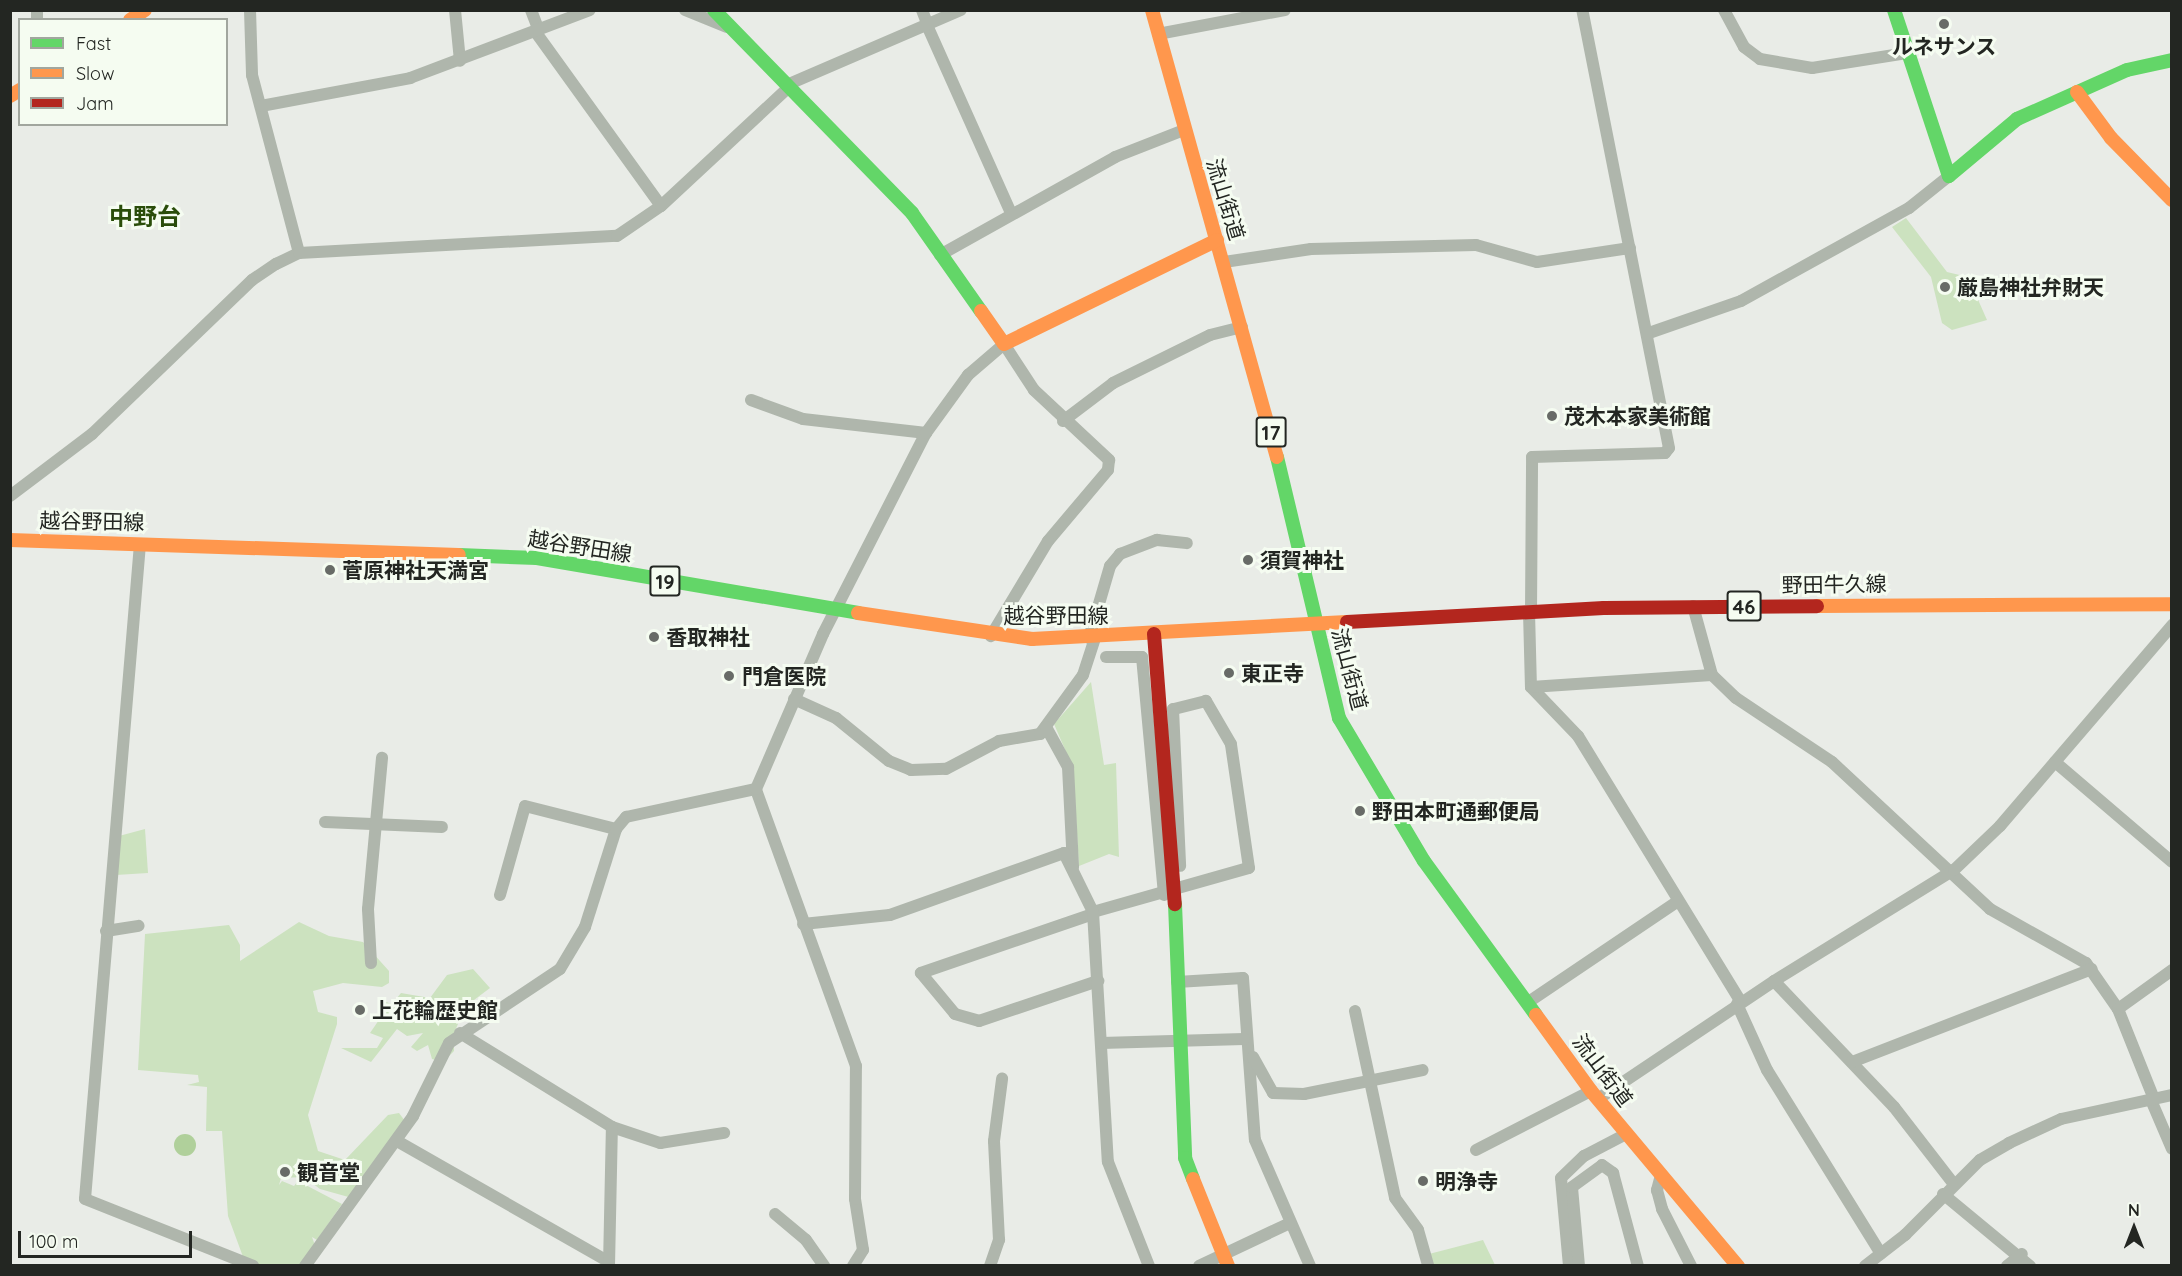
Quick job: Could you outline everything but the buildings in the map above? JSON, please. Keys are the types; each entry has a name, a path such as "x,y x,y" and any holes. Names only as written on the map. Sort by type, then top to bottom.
{"main road":[{"path":"714,10 728,27 789,85 912,213 1004,344 1217,240"},
{"name":"流山街道","path":"1152,10 1184,130 1242,327 1317,625 1332,697 1353,745 1424,861 1594,1095 1738,1266"},
{"path":"1894,10 1949,176 1998,132 2077,92 2127,70 2172,60"},
{"path":"2077,92 2111,138 2172,200"},
{"name":"越谷野田線","path":"10,540 537,558 990,636 1092,638 1317,625"},
{"name":"野田牛久線","path":"1317,625 1530,612 1693,606 2172,604"},
{"path":"1154,634 1173,892 1185,1158 1226,1260"}],"street":[{"path":"250,10 252,75 299,253"},
{"path":"455,10 460,61"},
{"path":"531,10 538,33 662,206"},
{"path":"261,106 369,89 460,61 538,33 590,10"},
{"path":"685,10 728,27"},
{"path":"922,10 1011,213"},
{"path":"10,496 153,380 252,280 299,253 616,240 662,206 789,85 926,23 961,10"},
{"path":"1158,34 1285,10"},
{"path":"1582,10 1649,333 1669,448 1665,453 1532,457 1531,687 1578,736 1739,1003 1767,1070 1881,1254"},
{"path":"1724,10 1744,47 1760,59 1812,68 1908,52"},
{"path":"940,255 1011,213 1115,157 1184,130"},
{"path":"1649,333 1741,301 1909,208 1949,176"},
{"path":"1224,262 1311,249 1476,245 1537,262 1630,248"},
{"path":"1063,421 1113,383 1210,335 1242,327"},
{"path":"853,1266 863,1250 855,1199 859,1081 756,789 837,611 926,433 968,375 1004,344 1063,421 1109,460 1108,470 1048,541 990,636"},
{"path":"751,400 803,419 926,433"},
{"path":"795,699 836,718 889,761 911,770 959,765 995,742 1032,737 1046,727 1083,675 1110,567 1120,554 1157,540 1187,543"},
{"path":"140,544 85,1199 253,1266"},
{"path":"1693,606 1712,675 1736,698 1832,762 1954,870 2001,918 2092,969 2118,1009 2172,1149"},
{"path":"1476,1150 1594,1095 1954,870 2055,762 2172,625"},
{"path":"1106,657 1142,657 1173,892"},
{"path":"1531,687 1712,675"},
{"path":"1098,981 979,1021 955,1014 921,973 1093,913 1173,892 1249,868 1231,744 1206,701 1173,709 1173,892"},
{"path":"1046,727 1068,767 1073,869"},
{"path":"371,963 368,909 382,758"},
{"path":"2055,762 2172,862"},
{"path":"305,1266 397,1141 432,1085 449,1043 460,1033 560,969 585,927 616,829 626,817 756,789"},
{"path":"500,895 525,806 616,829"},
{"path":"325,822 442,827"},
{"path":"803,924 890,915 1064,853 1093,913 1108,1162 1149,1266"},
{"path":"1527,1003 1677,902"},
{"path":"106,931 139,926"},
{"path":"1852,1062 2092,969"},
{"path":"2118,1009 2172,970"},
{"path":"1177,982 1243,978 1245,1043 1255,1140 1310,1266"},
{"path":"1774,981 1852,1062 1953,1183"},
{"path":"1355,1011 1395,1198 1418,1230 1428,1266"},
{"path":"460,1033 612,1127 660,1143 724,1133"},
{"path":"1101,1043 1245,1043"},
{"path":"1245,1043 1273,1092 1304,1094 1423,1070"},
{"path":"990,1266 999,1240 994,1141 1002,1079"},
{"path":"1865,1266 1881,1254 1953,1183 1980,1160 2061,1119 2172,1095"},
{"path":"397,1141 609,1264 612,1127"},
{"path":"1569,1266 1561,1178 1584,1156 1626,1134"},
{"path":"1579,1266 1572,1187 1602,1165 1613,1173 1638,1266"},
{"path":"1660,1175 1657,1190 1662,1209 1691,1266"},
{"path":"1943,1194 2022,1254 2030,1266"},
{"path":"775,1214 806,1240 824,1266"},
{"path":"1199,1266 1226,1260 1290,1223"},
{"path":"2007,1266 2022,1254"}],"shaded area":[{"path":"1906,218 1947,272 1968,277 1987,320 1952,330 1942,323 1931,277 1892,227"},
{"path":"1091,682 1104,765 1116,763 1119,857 1109,854 1079,866 1073,768 1054,724"},
{"path":"145,829 148,873 116,875 119,836"},
{"path":"299,922 329,936 363,942 389,971 389,983 382,987 343,983 313,991 318,1012 337,1017 337,1024 308,1115 318,1151 345,1160 388,1115 399,1113 405,1121 352,1198 320,1189 304,1177 281,1178 279,1185 282,1181 294,1186 298,1181 342,1204 317,1240 312,1237 318,1254 313,1265 246,1265 228,1216 222,1131 206,1131 207,1087 187,1085 199,1082 198,1075 138,1070 145,934 229,925 240,945 240,961"},
{"path":"473,969 490,988 466,1006 454,1033 454,1051 443,1062 432,1059 428,1045 417,1051 411,1047 423,1033 407,1036 397,1029 371,1062 341,1048 377,1048 383,1038 370,1033 381,1017 383,1001 392,1004 401,993 430,998 447,975"},
{"path":"185,1134 193,1137 196,1145 193,1153 185,1156 177,1153 174,1145 177,1137"},
{"path":"1483,1240 1495,1265 1431,1265 1429,1254"}],"traffic: fast":[{"path":"714,10 912,213 981,311"},
{"path":"1894,10 1949,176 2017,119 2127,70 2172,60"},
{"path":"1277,457 1317,625"},
{"path":"459,555 537,558 858,613"},
{"path":"1317,625 1339,718 1424,861 1536,1015"},
{"path":"1175,904 1185,1158 1193,1179"}],"traffic: slow":[{"path":"133,18 145,10"},
{"path":"1152,10 1277,457"},
{"path":"10,96 18,91"},
{"path":"2077,92 2111,138 2172,200"},
{"path":"981,311 1004,344 1217,240"},
{"path":"10,540 459,555"},
{"path":"1817,606 2172,604"},
{"path":"858,613 1032,639 1347,622"},
{"path":"1536,1015 1591,1091 1738,1266"},
{"path":"1193,1179 1228,1266"}],"traffic: jam":[{"path":"1347,622 1604,608 1817,606"},
{"path":"1154,634 1175,904"}],"place":[{"name":"ルネサンス","path":"1944,24"},
{"name":"厳島神社弁財天","path":"1945,287"},
{"name":"茂木本家美術館","path":"1552,416"},
{"name":"須賀神社","path":"1248,560"},
{"name":"菅原神社天満宮","path":"330,570"},
{"name":"香取神社","path":"654,637"},
{"name":"東正寺","path":"1229,673"},
{"name":"門倉医院","path":"729,676"},
{"name":"野田本町通郵便局","path":"1360,811"},
{"name":"上花輪歴史館","path":"360,1010"},
{"name":"観音堂","path":"285,1172"},
{"name":"明浄寺","path":"1423,1181"}],"district":[{"name":"中野台","path":"145,217"}]}
